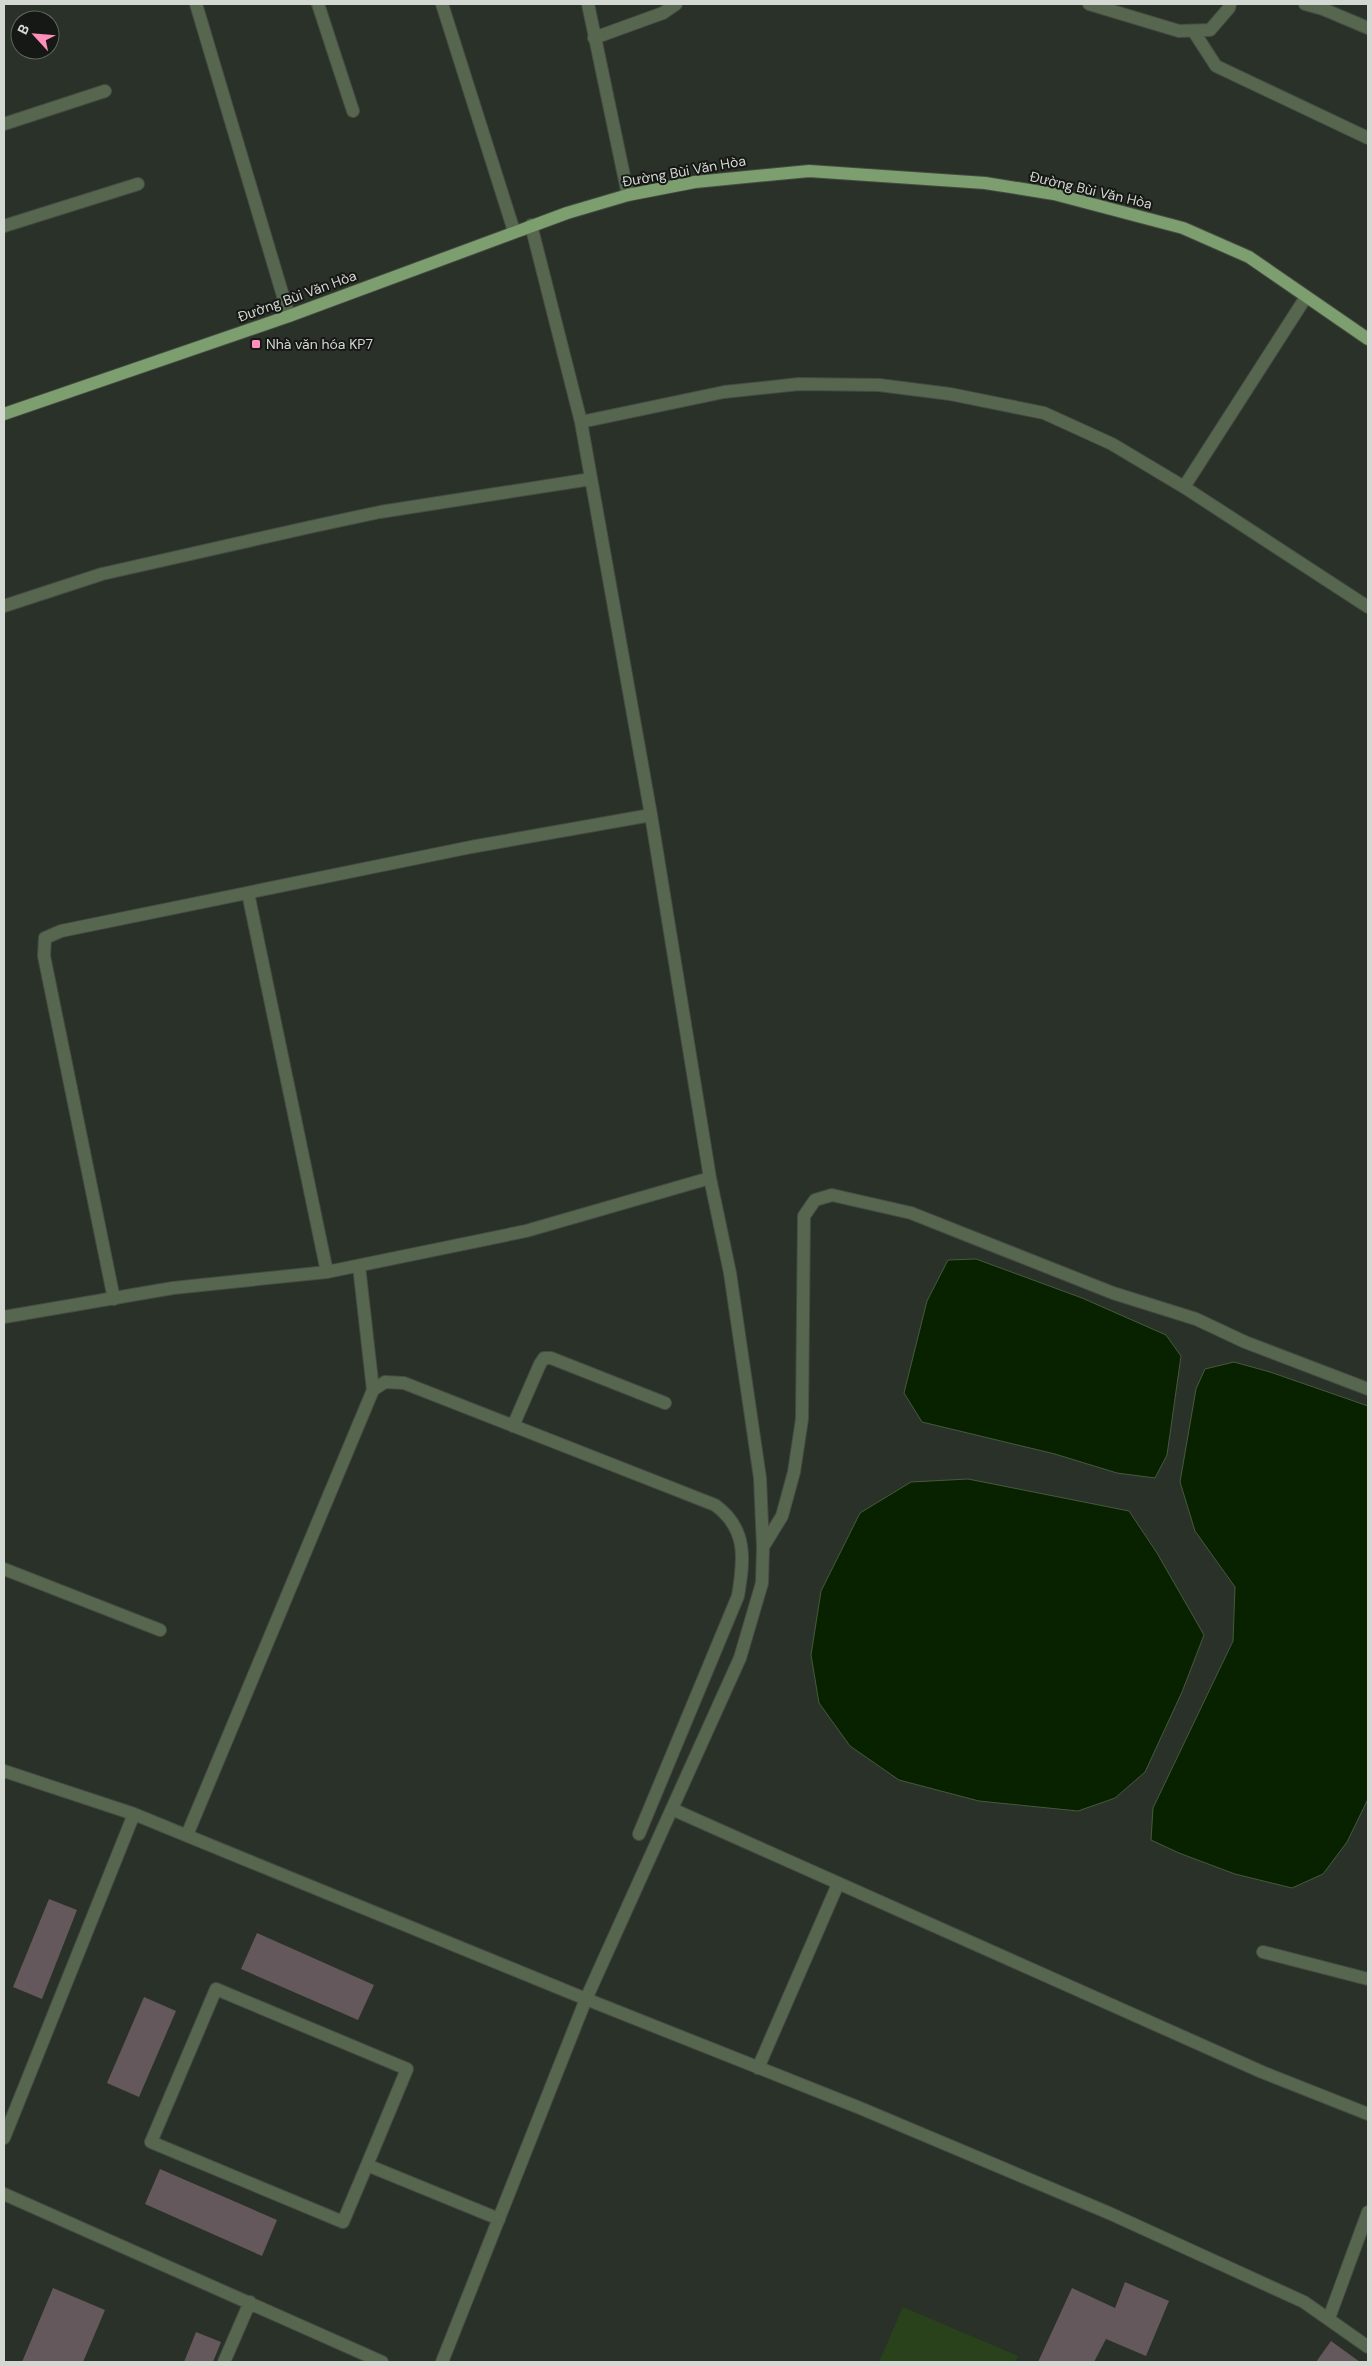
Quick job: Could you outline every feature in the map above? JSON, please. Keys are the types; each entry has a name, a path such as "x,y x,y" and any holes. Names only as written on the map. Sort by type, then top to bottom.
{"main road":[{"name":"Đường Bùi Văn Hòa","path":"4,414 289,316 530,225 628,195 704,180 809,171 985,184 1054,194 1183,228 1249,257 1368,339"}],"street":[{"path":"196,4 289,316"},
{"path":"318,4 353,111"},
{"path":"442,4 514,231"},
{"path":"588,4 628,195"},
{"path":"594,38 663,13 676,4"},
{"path":"1089,4 1171,28 1194,32 1210,30 1229,8 1230,4"},
{"path":"1305,4 1324,9 1368,28"},
{"path":"1194,32 1216,66 1368,138"},
{"path":"4,124 105,91"},
{"path":"4,226 138,184"},
{"path":"442,2362 586,1999 740,1658 762,1583 763,1547 760,1478 730,1273 710,1178 651,815 581,422 530,225"},
{"path":"1184,487 1306,297"},
{"path":"581,422 724,392 799,384 879,385 950,394 1044,413 1112,444 1184,487 1368,607"},
{"path":"4,606 102,574 310,526 380,512 591,479"},
{"path":"114,1298 44,956 45,938 62,931 470,847 651,815"},
{"path":"248,893 327,1272"},
{"path":"4,1317 173,1288 327,1272 359,1266 526,1231 710,1178"},
{"path":"763,1547 782,1516 794,1472 802,1419 804,1216 815,1200 832,1195 911,1213 1113,1293 1196,1319 1244,1342 1368,1389"},
{"path":"187,1835 373,1390 359,1266"},
{"path":"513,1426 544,1358 551,1358 665,1403"},
{"path":"373,1390 385,1382 404,1383 715,1505 728,1514 735,1523 741,1540 742,1572 738,1596 639,1834"},
{"path":"4,1569 160,1630"},
{"path":"4,1771 134,1814 187,1835 1109,2213 1304,2302 1368,2347"},
{"path":"672,1809 1262,2072 1368,2114"},
{"path":"4,2138 134,1814"},
{"path":"758,2068 838,1884"},
{"path":"1263,1952 1368,1979"},
{"path":"216,1989 408,2069 367,2165 343,2222 151,2142 216,1989"},
{"path":"367,2165 498,2219"},
{"path":"4,2194 382,2362"},
{"path":"1329,2318 1368,2212"},
{"path":"224,2362 250,2302"}],"shaded area":[{"path":"976,1259 1082,1298 1166,1335 1181,1356 1167,1455 1155,1478 1117,1473 1055,1454 922,1422 904,1393 927,1301 948,1260"},
{"path":"1234,1362 1270,1372 1368,1406 1368,1799 1347,1842 1323,1874 1292,1888 1235,1874 1179,1853 1151,1840 1153,1808 1233,1641 1235,1587 1195,1531 1180,1482 1196,1389 1205,1369"},
{"path":"968,1479 1129,1511 1157,1553 1204,1635 1182,1692 1145,1772 1115,1798 1078,1811 979,1801 899,1780 850,1746 819,1703 811,1655 821,1591 860,1513 911,1482"},
{"path":"903,2307 1018,2356 1015,2362 879,2362"}],"building":[{"path":"49,1899 77,1910 42,1999 13,1987"},
{"path":"257,1933 374,1985 358,2020 241,1969"},
{"path":"144,1997 176,2011 139,2097 107,2083"},
{"path":"160,2169 277,2220 262,2256 145,2204"},
{"path":"1125,2282 1169,2301 1146,2356 1106,2339 1094,2362 1038,2362 1072,2288 1115,2308"},
{"path":"53,2288 105,2310 83,2362 22,2362"},
{"path":"196,2332 221,2342 213,2362 184,2362"},
{"path":"1331,2341 1360,2362 1316,2362"}],"place":[{"name":"Nhà văn hóa KP7","path":"256,344"}]}
